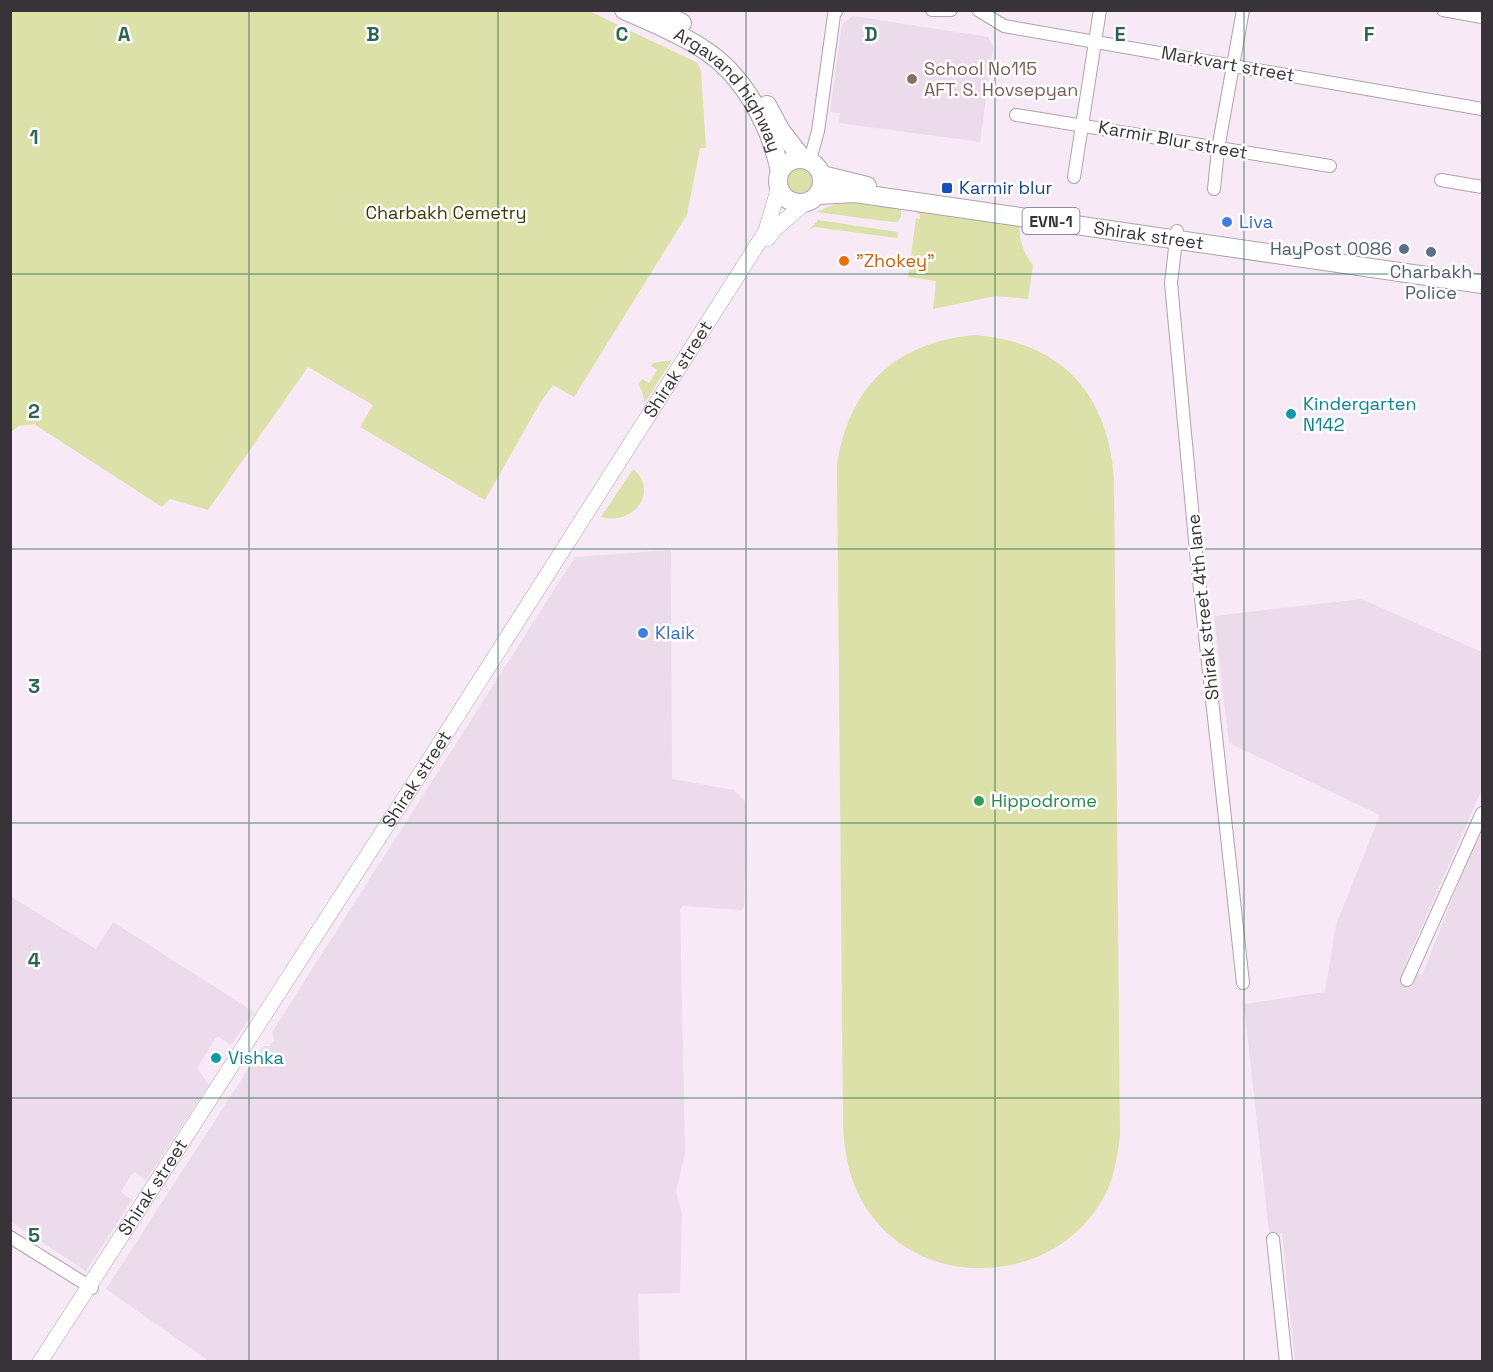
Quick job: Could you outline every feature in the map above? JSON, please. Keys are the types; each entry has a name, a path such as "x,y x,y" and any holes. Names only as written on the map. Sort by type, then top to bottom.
{"highway":[{"name":"Argavand highway","path":"624,10 701,47 730,71 763,122 776,151 779,179"},
{"name":"Argavand highway","path":"656,10 702,34 736,60 756,86 781,131 806,159"},
{"path":"806,159 819,167 823,183 811,199 791,201 779,179 789,161 806,159"},
{"name":"Shirak street","path":"822,176 856,184 1482,284"},
{"name":"Shirak street","path":"811,199 855,192 1482,275"}],"main road":[{"name":"Shirak street","path":"42,1362 766,231 779,179"},
{"name":"Shirak street","path":"90,1287 258,1034 689,358 771,234 811,199"}],"street":[{"path":"806,159 818,131 834,15 837,10"},
{"path":"932,10 951,10"},
{"name":"Markvart street","path":"978,10 1004,26 1482,109"},
{"path":"1074,177 1084,125 1100,10"},
{"path":"1214,189 1218,149 1243,10"},
{"path":"1443,10 1482,17"},
{"name":"Karmir Blur street","path":"1016,115 1330,166"},
{"path":"1441,180 1482,187"},
{"name":"Shirak street 4th lane","path":"1176,235 1172,294 1243,983"},
{"path":"1407,980 1482,813"},
{"path":"10,1237 90,1287"},
{"path":"1273,1239 1286,1362"}],"shaded area":[{"name":"School No115 AFT. S. Hovsepyan","path":"853,16 988,37 993,47 980,142 839,123 840,113 830,112 842,24"},
{"path":"671,550 672,779 734,790 745,801 746,807 744,907 741,910 683,906 680,909 685,1152 676,1192 682,1213 680,1293 638,1294 640,1361 209,1361 106,1289 263,1046 269,1046 274,1040 272,1032 575,557"},
{"path":"1361,599 1482,652 1482,789 1404,967 1422,975 1482,823 1482,1361 1295,1361 1282,1233 1269,1232 1244,1004 1325,992 1336,925 1380,815 1229,743 1214,616"},
{"path":"10,896 96,949 113,922 254,1012 231,1045 217,1036 197,1068 209,1085 146,1180 134,1172 128,1180 121,1192 132,1200 86,1271 11,1222"}],"green space":[{"name":"Charbakh Cemetry","path":"11,10 589,11 698,63 701,71 706,148 700,148 687,215 574,397 553,385 540,403 485,500 360,427 373,405 308,367 208,510 170,499 162,507 34,424 19,426 11,432"},
{"path":"801,164 813,169 818,181 813,193 801,198 789,193 784,181 789,169"},
{"path":"860,201 901,208 901,217 897,222 892,222 816,212 833,205"},
{"path":"920,210 1019,225 1023,246 1033,265 1028,299 996,296 933,309 936,281 908,277 916,218 920,219 920,214 917,214"},
{"path":"818,220 898,232 897,238 814,227 809,230"},
{"name":"Hippodrome","path":"975,335 1032,348 1055,361 1074,377 1090,397 1102,421 1110,448 1114,478 1120,1136 1118,1151 1114,1172 1106,1193 1084,1224 1055,1248 1022,1262 987,1268 951,1265 917,1254 887,1233 863,1203 854,1184 846,1155 843,1124 837,466 843,438 852,413 880,374 900,359 922,347 947,339"},
{"path":"672,360 645,402 639,384 642,379 649,383 657,370 651,366 653,363"},
{"path":"633,469 641,478 644,487 639,505 623,517 601,517"}],"place":[{"name":"School No115 AFT. S. Hovsepyan","path":"912,79"},
{"name":"Karmir blur","path":"947,188"},
{"name":"Liva","path":"1227,222"},
{"name":"HayPost 0086","path":"1404,249"},
{"name":"Charbakh Police","path":"1431,252"},
{"name":"\"Zhokey\"","path":"844,261"},
{"name":"Kindergarten N142","path":"1291,414"},
{"name":"Klaik","path":"643,633"},
{"name":"Hippodrome","path":"979,801"},
{"name":"Vishka","path":"216,1058"}]}
